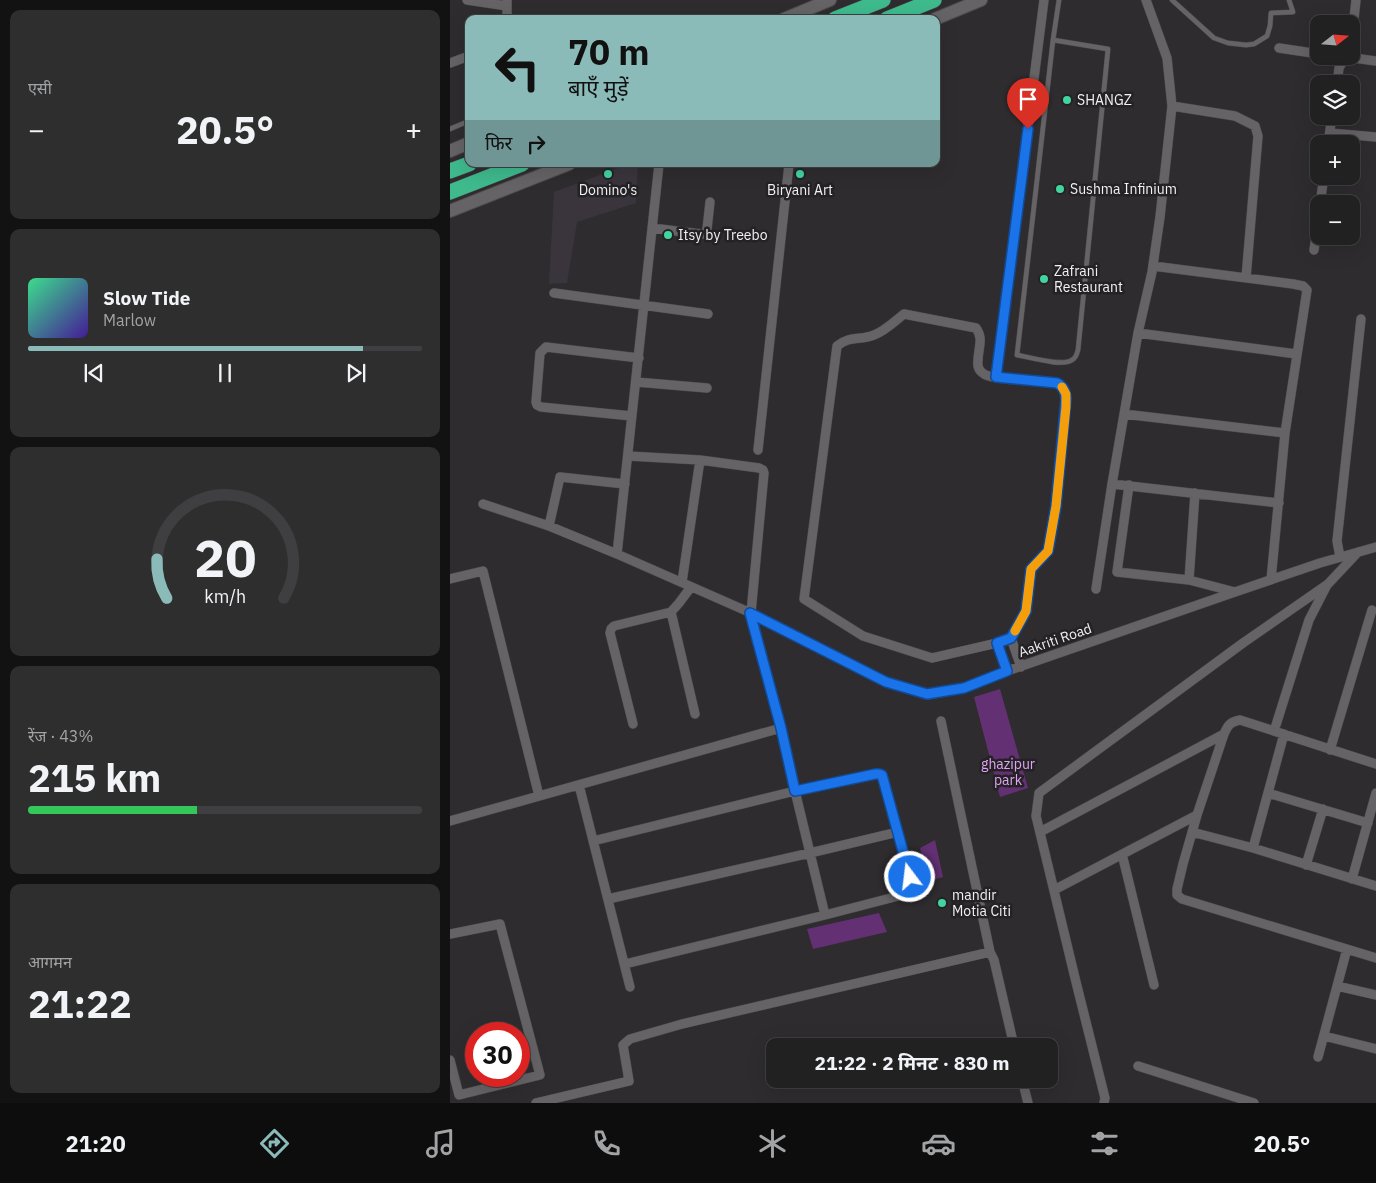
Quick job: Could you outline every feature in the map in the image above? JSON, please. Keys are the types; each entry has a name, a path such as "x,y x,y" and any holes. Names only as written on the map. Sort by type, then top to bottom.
{"highway":[{"path":"845,15 883,0"},
{"path":"897,15 934,0"},
{"path":"450,171 465,165"},
{"path":"450,192 514,167"}],"street":[{"path":"467,0 507,3"},
{"path":"940,17 981,0"},
{"path":"996,377 1044,0"},
{"path":"1096,589 1138,333 1153,266 1172,106 1167,58 1146,0"},
{"path":"1354,15 1356,0"},
{"path":"791,15 807,5 824,1"},
{"path":"1278,48 1310,53"},
{"path":"450,63 465,57"},
{"path":"1360,59 1376,61"},
{"path":"1172,106 1235,116 1254,126 1258,136 1246,278"},
{"path":"1331,125 1330,133 1376,137"},
{"path":"450,151 465,145"},
{"path":"450,211 562,167"},
{"path":"617,554 659,167"},
{"path":"758,450 789,167"},
{"path":"652,228 705,234 710,202"},
{"path":"1314,250 1315,245"},
{"path":"1153,266 1293,284 1303,286 1307,290 1285,434 1271,580"},
{"path":"554,293 708,314"},
{"path":"904,314 976,328 980,333 981,340 978,361 980,371 986,375 996,377 1057,383 1064,389 1066,399 1056,506 1048,551 1031,569 1026,611 1011,638 932,658 863,636 804,599 837,346 843,341 874,335 904,314"},
{"path":"1340,557 1338,541 1361,319"},
{"path":"1138,333 1296,354"},
{"path":"632,416 537,406 540,353 546,347 639,358"},
{"path":"636,382 707,388"},
{"path":"1124,414 1285,434"},
{"path":"628,456 700,460 763,470 750,613 781,728 825,915"},
{"path":"682,582 700,460"},
{"path":"549,526 560,477 625,484"},
{"path":"1112,484 1279,503"},
{"path":"1129,486 1117,572 1189,580 1235,592"},
{"path":"1189,580 1196,493"},
{"name":"Aakriti Road","path":"483,504 549,526 617,554 750,613 886,682 927,694 964,688 1007,671 1235,592 1376,547"},
{"path":"1104,1103 1105,1098 1036,816 1039,793 1243,643 1328,584 1359,552"},
{"path":"450,579 483,570 538,796"},
{"path":"1276,725 1309,620 1328,584"},
{"path":"633,724 610,633 611,629 614,626 671,612 691,587"},
{"path":"1330,750 1372,610"},
{"path":"671,612 695,714"},
{"path":"1011,638 1021,667"},
{"path":"997,643 1007,671"},
{"path":"1376,764 1240,720 1233,721 1228,725 1224,734 1197,815 1177,889 1177,895 1182,899 1376,958"},
{"path":"941,721 990,952 1012,1038"},
{"path":"450,821 781,728"},
{"path":"1040,832 1224,734"},
{"path":"1253,848 1284,734"},
{"path":"593,841 795,791 879,774 882,775 914,892 625,964"},
{"path":"579,785 630,986"},
{"path":"1268,793 1368,823"},
{"path":"1352,879 1376,793"},
{"path":"1306,865 1323,809"},
{"path":"1054,890 1197,815"},
{"path":"608,899 898,832"},
{"path":"1192,832 1253,848 1376,886"},
{"path":"1122,854 1154,985"},
{"path":"450,934 500,924 540,1075 459,1095 450,1060"},
{"path":"1318,1057 1347,949"},
{"path":"536,1103 629,1081 623,1044 630,1038 682,1024 990,952"},
{"path":"1337,986 1376,995"},
{"path":"1324,1036 1376,1049"},
{"path":"1138,1066 1254,1103"},
{"path":"1024,1088 1028,1103"}],"lane":[{"path":"1053,40 1108,49 1078,350 1076,357 1071,361 1063,363 1017,355 1047,91 1053,40 1058,0"},
{"path":"1172,0 1214,38 1228,43 1246,45 1254,44 1267,36 1271,13 1293,12 1289,0"},
{"path":"1033,90 1047,91"},
{"path":"450,128 465,122"}],"shaded area":[{"path":"621,167 638,167 636,203 577,222 567,283 549,284 554,192"}],"green space":[{"name":"ghazipur park","path":"1000,689 1028,788 1000,797 974,697"},
{"path":"935,840 943,877 929,881 920,848"},
{"path":"879,913 887,932 813,949 807,929"}],"slow traffic":[{"path":"1015,631 1026,611 1031,569 1048,551 1056,506 1066,407 1066,394 1062,387"}],"place":[{"name":"SHANGZ","path":"1067,100"},
{"name":"Domino's","path":"608,174"},
{"name":"Biryani Art","path":"800,174"},
{"name":"Sushma Infinium","path":"1060,189"},
{"name":"Itsy by Treebo","path":"668,235"},
{"name":"Zafrani Restaurant","path":"1044,279"},
{"name":"mandir Motia Citi","path":"942,903"}],"route":[{"path":"910,877 882,775 875,774 795,791 781,728 750,613 886,682 927,694 964,688 1007,671 997,643 1011,638 1020,622 1026,611 1031,569 1048,551 1056,506 1066,399 1064,389 1057,383 996,377 1028,129"}]}
